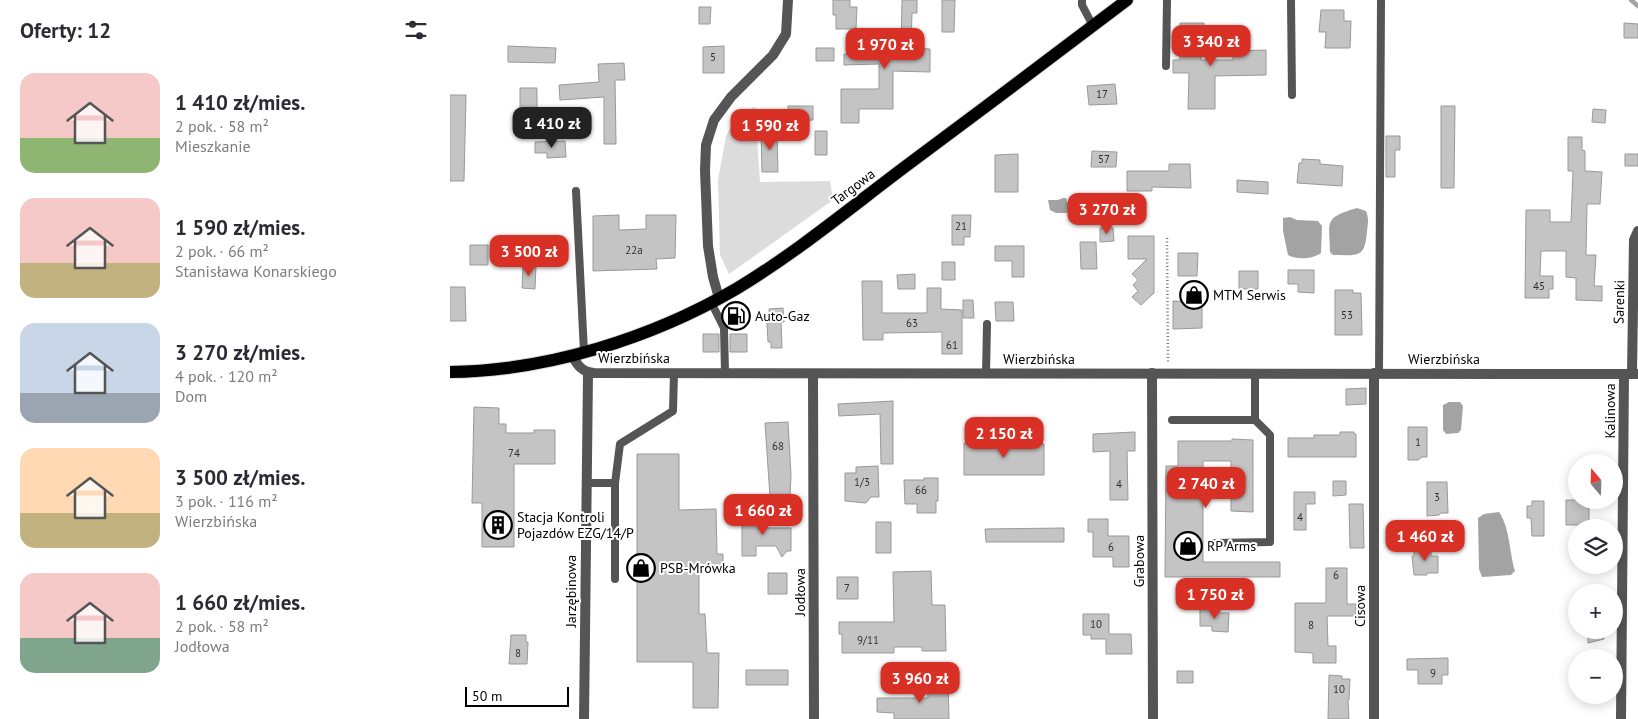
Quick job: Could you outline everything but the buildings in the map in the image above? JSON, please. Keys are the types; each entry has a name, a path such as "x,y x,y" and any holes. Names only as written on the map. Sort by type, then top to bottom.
{"main road":[{"name":"Targowa","path":"578,354 642,333 715,300 792,252 1127,0"},
{"path":"450,372 514,367 578,354"}],"street":[{"path":"715,300 708,246 706,145 714,120 731,97 773,54 786,34 788,0"},
{"name":"Sarenki","path":"1631,374 1634,240 1638,231"},
{"name":"Wierzbińska","path":"578,354 579,367 588,373 1631,374"},
{"name":"Jarzębinowa","path":"584,719 588,373"},
{"name":"Grabowa","path":"1152,373 1153,719"},
{"name":"Cisowa","path":"1374,719 1376,373"},
{"name":"Jodłowa","path":"813,374 814,719"},
{"name":"Kalinowa","path":"1621,719 1631,374"}],"lane":[{"path":"1082,0 1082,5 1093,26"},
{"path":"1166,0 1166,66"},
{"path":"1291,0 1292,95"},
{"path":"1376,373 1381,0"},
{"path":"576,191 578,354"},
{"path":"715,300 724,328 724,373"},
{"path":"986,374 987,324"},
{"path":"615,579 615,483 620,444 672,411 674,373"},
{"path":"1214,543 1270,542 1270,436 1255,420 1255,373"},
{"path":"1172,420 1255,420"},
{"path":"586,483 615,483"}],"path":[{"path":"1168,238 1168,373"}],"shaded area":[{"path":"755,107 760,182 830,181 833,200 729,274 720,255 718,180 726,136 739,113"},
{"path":"1066,198 1069,207 1067,213 1056,213 1050,210 1048,200"},
{"path":"1357,208 1366,211 1368,216 1366,240 1362,251 1354,255 1333,255 1330,252 1329,227 1331,222 1346,211"},
{"path":"1290,217 1297,220 1318,221 1322,226 1321,253 1314,257 1305,258 1296,258 1288,255 1283,231 1283,218"},
{"path":"1449,402 1460,402 1463,406 1461,430 1458,433 1446,434 1443,430 1443,405"},
{"path":"1499,512 1507,532 1515,571 1511,575 1482,577 1479,569 1478,518 1484,514"}],"waterway":[{"path":"1631,0 1638,6"}],"place":[{"name":"MTM Serwis","path":"1194,295"},
{"name":"Auto-Gaz","path":"736,316"},
{"name":"Stacja Kontroli Pojazdów EZG/14/P","path":"498,525"},
{"name":"RP Arms","path":"1188,546"},
{"name":"PSB-Mrówka","path":"641,568"}]}
